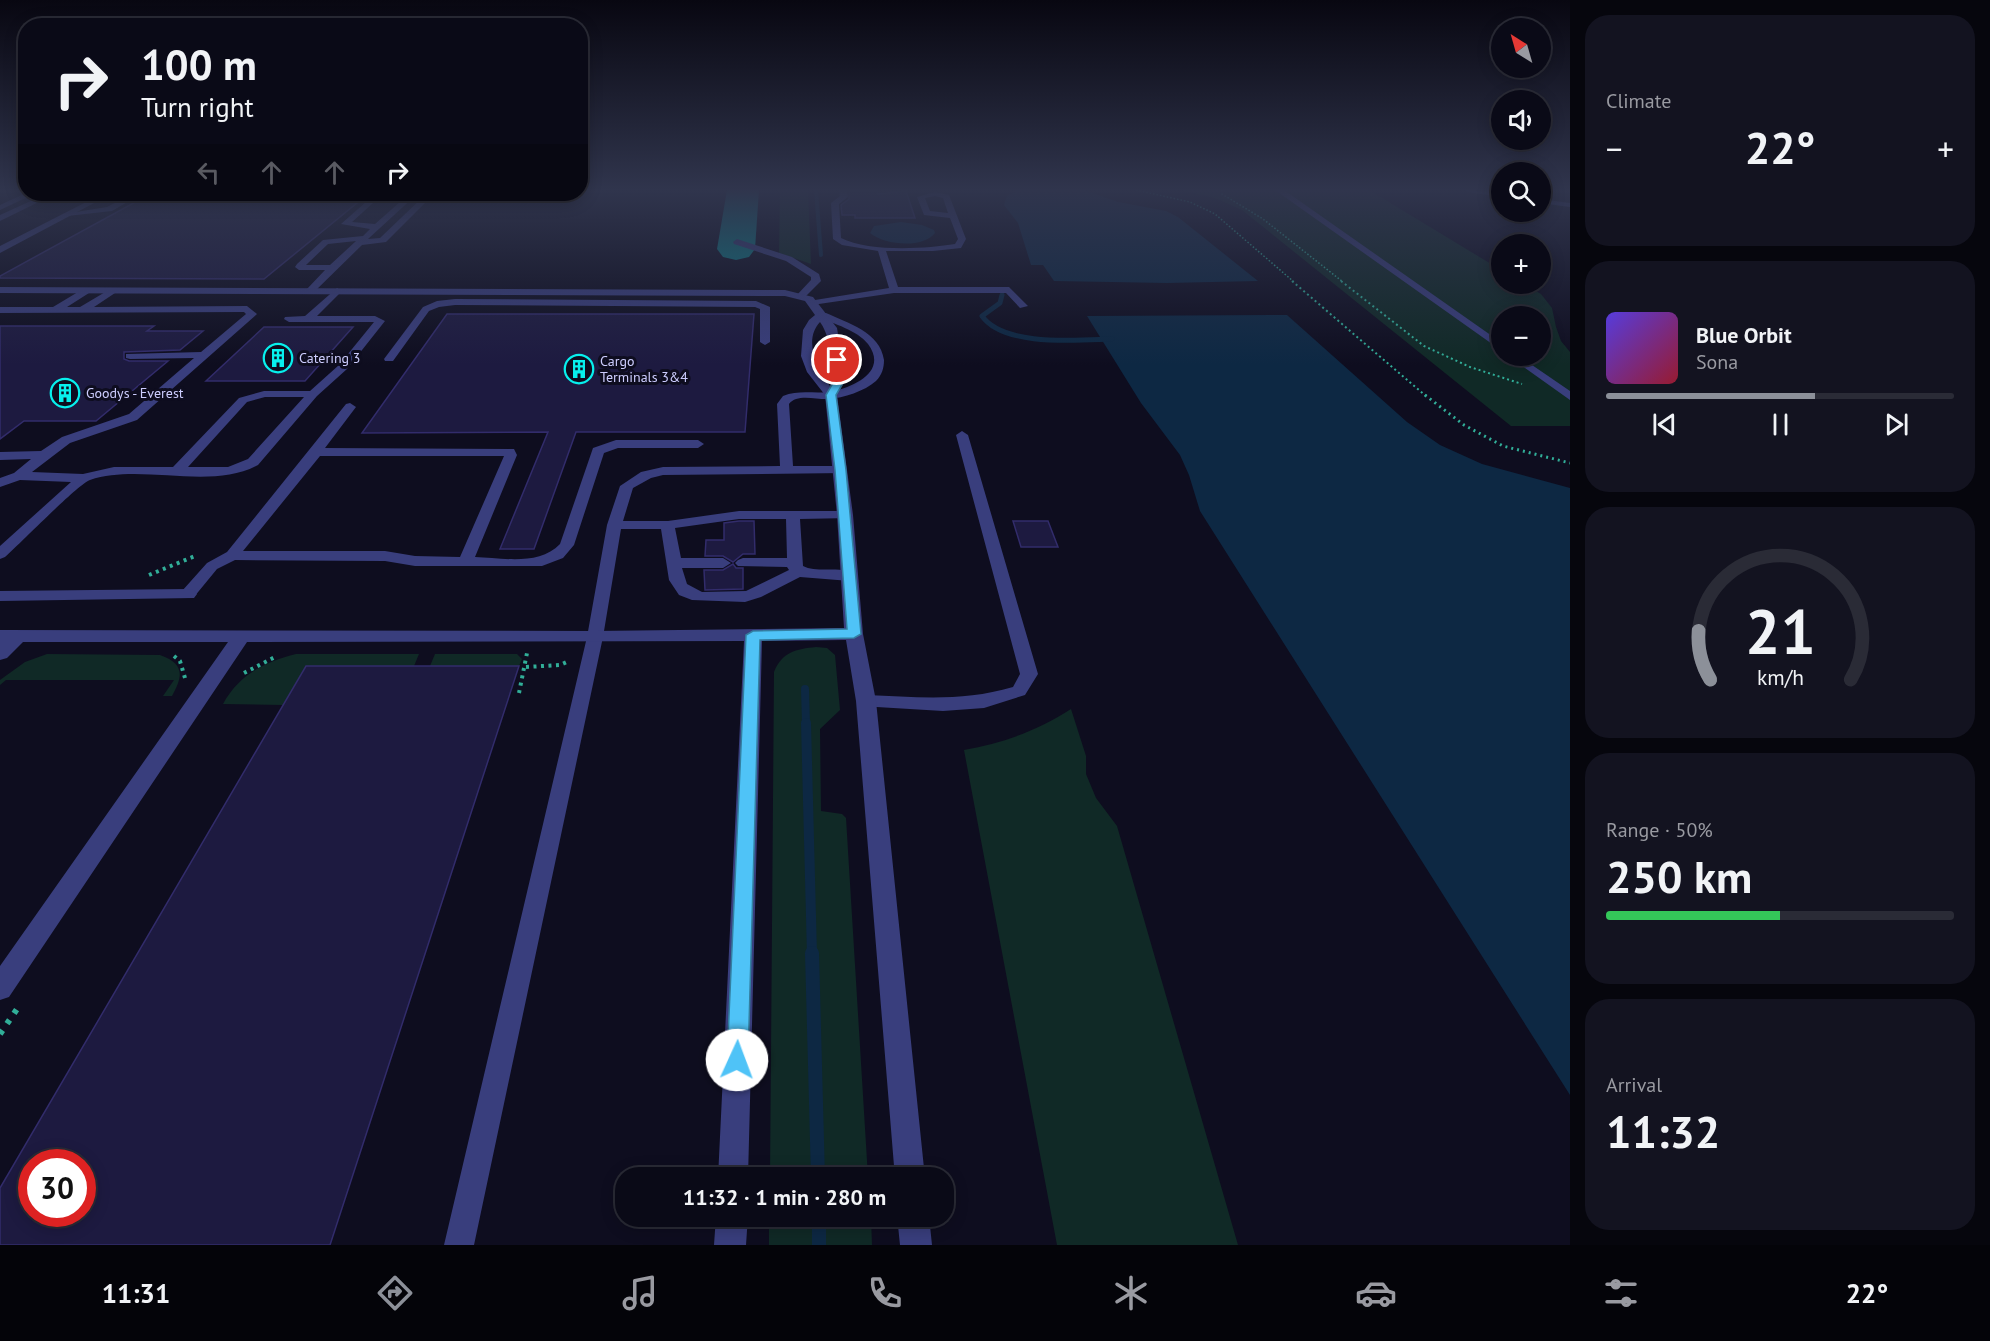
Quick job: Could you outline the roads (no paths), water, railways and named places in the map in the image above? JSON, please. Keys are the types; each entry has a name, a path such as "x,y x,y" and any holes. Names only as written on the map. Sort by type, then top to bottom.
{"street":[{"path":"0,290 773,292 801,296 814,303 831,328 837,360 838,383 831,395"},
{"path":"822,315 813,322 809,330 807,356 813,372 831,395 854,634 866,702 909,1167"},
{"path":"0,596 188,594"},
{"path":"0,654 9,636 595,638 854,634"},
{"path":"0,988 243,635"},
{"path":"733,1167 753,635"},
{"path":"730,1245 731,1227"},
{"path":"915,1227 916,1245"}],"lane":[{"path":"319,248 299,267 332,268"},
{"path":"309,291 353,248"},
{"path":"754,248 795,263 816,276 816,281 801,296"},
{"path":"881,248 894,290"},
{"path":"1360,248 1491,340"},
{"path":"814,303 894,290 1009,290 1023,306"},
{"path":"56,309 86,291"},
{"path":"82,310 112,291"},
{"path":"308,319 338,291"},
{"path":"595,303 600,291"},
{"path":"615,303 620,291"},
{"path":"389,359 426,309 437,304 454,302 762,305 765,307 765,342"},
{"path":"0,310 247,309 252,314 133,417 66,440 19,476 0,483"},
{"path":"787,471 783,404 787,398 793,395 831,395 874,378 880,366 876,347 869,339 822,315"},
{"path":"19,476 83,478 114,471 228,471 254,462 313,394 343,367 380,321 375,319 289,319"},
{"path":"130,356 204,355"},
{"path":"1527,366 1570,396"},
{"path":"178,470 243,400 264,394 313,394"},
{"path":"188,594 212,566 231,555 350,407"},
{"path":"866,702 944,705 984,702 1019,690 1029,674 962,435"},
{"path":"231,555 385,556 415,561 537,563 563,552 567,545 598,451 607,446 698,444"},
{"path":"316,452 509,452 511,455 466,562"},
{"path":"0,456 44,455"},
{"path":"459,1245 595,638 614,525 627,486 646,475 663,471 840,470"},
{"path":"0,554 83,478"},
{"path":"614,525 668,525 739,515 844,514"},
{"path":"793,516 797,567"},
{"path":"668,525 678,583 682,589 696,597 748,596 797,567"},
{"path":"674,563 723,563"},
{"path":"743,563 797,567 850,576"}],"water":[{"path":"1026,248 1217,248 1258,281 1167,283 1054,281 1043,265 1031,265"},
{"path":"1287,315 1407,422 1440,445 1482,464 1570,488 1570,1095 1200,511 1180,455 1141,403 1087,316"}],"waterway":[{"path":"820,248 821,255"},
{"path":"1002,295 1000,303 982,316 992,326 1007,333 1042,340 1112,339"},
{"path":"805,689 806,724"},
{"path":"806,723 812,955"},
{"path":"812,953 818,1167"},
{"path":"819,1227 819,1245"}],"place":[{"name":"Catering 3","path":"278,358"},
{"name":"Cargo Terminals 3&4","path":"579,369"},
{"name":"Goodys - Everest","path":"65,393"}]}
